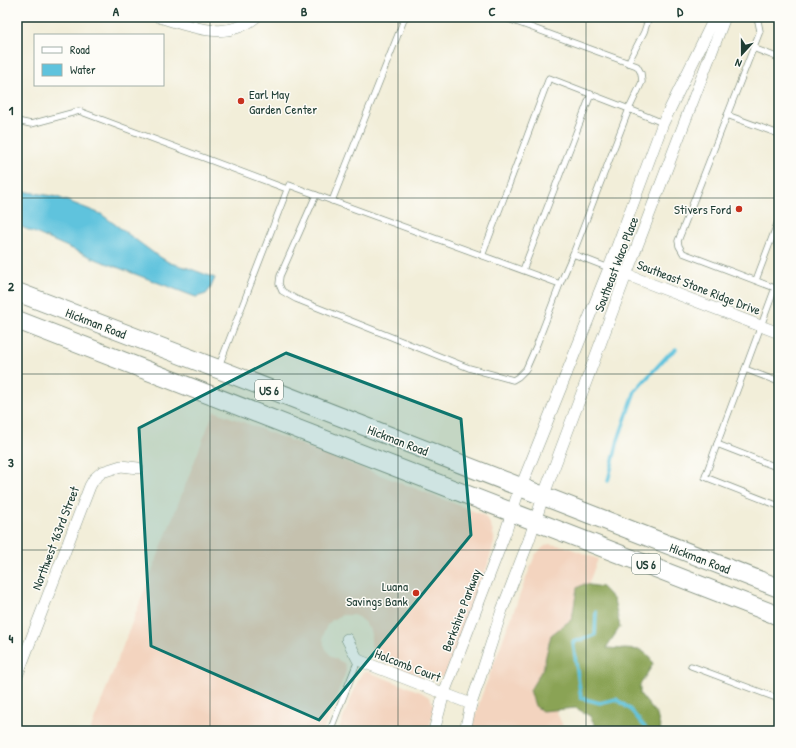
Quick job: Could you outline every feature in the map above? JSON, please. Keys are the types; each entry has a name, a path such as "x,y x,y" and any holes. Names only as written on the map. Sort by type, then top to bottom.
{"highway":[{"name":"Hickman Road","path":"17,292 218,370 516,500 535,522 779,616"},
{"name":"Hickman Road","path":"17,320 516,500 543,497 779,588"},
{"path":"718,592 724,588 779,606"}],"street":[{"path":"159,17 193,27 214,31 226,31 240,27 251,22 256,17"},
{"name":"Southeast Waco Place","path":"516,500 609,268 663,123 715,17"},
{"name":"Southeast Waco Place","path":"535,522 626,275 725,17"},
{"name":"Southeast Stone Ridge Drive","path":"609,268 779,333"},
{"name":"Northwest 163rd Street","path":"17,676 94,479 102,472 121,466 138,468"},
{"name":"Berkshire Parkway","path":"434,731 444,693 506,531 516,500"},
{"path":"465,731 471,704 502,610 535,522"},
{"name":"Holcomb Court","path":"347,639 358,660 471,704"}],"lane":[{"path":"332,201 405,17"},
{"path":"316,195 280,276 279,284 282,291 296,299 469,368 513,380 518,377 526,369 537,344 629,108 642,82 641,73 637,66 503,17"},
{"path":"628,63 644,32 649,17"},
{"path":"754,17 758,21 760,31 678,241 683,253 756,280 777,286 705,477 779,506"},
{"path":"753,48 779,58"},
{"path":"482,256 549,78 629,108 663,123"},
{"path":"523,270 591,94"},
{"path":"17,121 31,124 79,111 288,189"},
{"path":"727,115 779,134"},
{"path":"218,370 289,185 560,284"},
{"path":"756,280 779,220"},
{"path":"573,254 609,268"},
{"path":"745,369 779,382"},
{"path":"717,444 779,468"},
{"path":"330,731 358,660"},
{"path":"691,666 779,699"}],"highlighted area":[{"path":"286,353 461,419 471,535 319,720 151,646 139,428"}],"shaded area":[{"path":"214,411 476,512 483,515 488,520 494,537 494,543 487,567 446,673 443,676 435,679 427,679 377,658 373,653 369,628 358,617 353,615 342,615 332,620 327,625 323,638 327,651 332,657 344,663 346,671 323,731 90,731"},
{"path":"549,544 564,546 598,559 547,690 565,731 471,731 481,697 535,555"},
{"path":"365,672 421,692 429,697 434,708 429,731 338,731 359,678 362,673"}],"green space":[{"path":"584,584 602,587 614,600 620,627 606,648 641,650 649,656 653,664 640,685 640,694 657,715 661,731 598,731 590,716 576,708 542,711 535,706 530,690 543,668 551,635 572,619 577,588"}],"water":[{"path":"17,190 57,197 101,214 155,254 170,263 215,278 210,289 206,294 196,297 98,260 17,225"}],"waterway":[{"path":"608,481 618,440 635,391 667,356 676,349"},
{"path":"596,612 595,635 573,642 581,698 600,703 616,699 630,709 648,731"}],"place":[{"name":"Earl May Garden Center","path":"241,101"},
{"name":"Stivers Ford","path":"739,209"},
{"name":"Luana Savings Bank","path":"416,593"}]}
